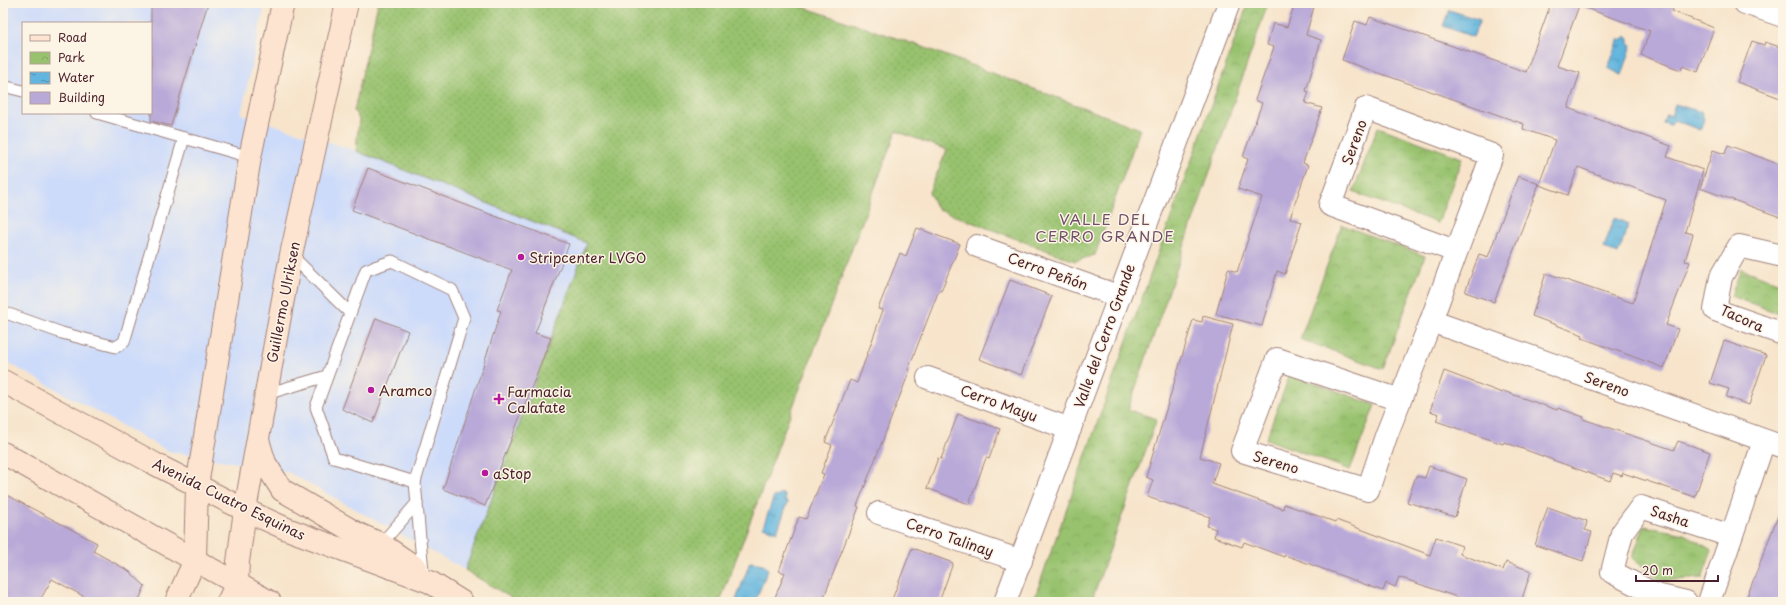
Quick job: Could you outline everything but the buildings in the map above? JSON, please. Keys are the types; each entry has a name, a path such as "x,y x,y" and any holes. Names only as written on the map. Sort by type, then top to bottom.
{"main road":[{"path":"176,602 195,560 197,486 250,157 283,3"},
{"name":"Guillermo Ulriksen","path":"232,592 238,562 245,510 291,255 347,3"},
{"name":"Avenida Cuatro Esquinas","path":"3,381 197,486 245,510 287,529 426,577 462,602"},
{"path":"258,439 265,463 282,490 356,532 381,544 426,577"},
{"path":"3,453 195,560 232,592 270,602"}],"street":[{"name":"Valle del Cerro Grande","path":"1005,602 1118,296 1229,3"},
{"path":"1750,4 1783,16"},
{"name":"Sereno","path":"1400,400 1277,359 1242,451 1368,490 1455,251 1492,155 1366,108 1330,205 1455,251"},
{"name":"Cerro Peñón","path":"977,246 1118,296"},
{"name":"Tacora","path":"1783,256 1739,246 1721,277 1715,310 1783,334"},
{"name":"Sereno","path":"1430,320 1778,443"},
{"name":"Cerro Mayu","path":"928,378 1070,429"},
{"path":"1709,602 1731,536 1778,443"},
{"name":"Sasha","path":"1686,602 1656,594 1612,572 1622,532 1641,506 1731,536"},
{"name":"Cerro Talinay","path":"879,513 1021,561"}],"lane":[{"path":"3,86 22,91"},
{"path":"100,114 250,157"},
{"path":"3,312 62,333 116,347 124,342 184,138"},
{"path":"291,255 350,313"},
{"path":"415,482 334,458 316,407 366,270 392,261 452,290 464,318 415,482 426,577"},
{"path":"266,394 327,376"},
{"path":"381,544 417,503"}],"shaded area":[{"path":"3,3 265,3 241,114 356,151 587,243 465,570 288,472 168,451 3,360"}],"green space":[{"path":"378,3 791,3 926,48 1140,129 1095,255 1075,261 937,209 929,192 947,150 896,131 720,602 518,602 465,570 587,243 356,151 359,119 354,111"},
{"path":"1248,3 1268,3 1128,410 1157,419 1091,602 1033,602"},
{"path":"1378,127 1462,158 1438,223 1353,192"},
{"path":"1342,225 1425,256 1383,369 1300,339"},
{"path":"1741,269 1783,284 1783,315 1731,296"},
{"path":"1290,374 1375,405 1350,470 1266,439"},
{"path":"1644,526 1684,534 1712,550 1702,578 1660,581 1632,558"}],"water":[{"path":"1449,10 1480,20 1473,37 1443,26"},
{"path":"1627,36 1629,38 1629,43 1632,45 1622,75 1608,68 1619,39 1621,40"},
{"path":"1675,104 1701,112 1704,119 1700,130 1674,120 1670,125 1663,123 1666,114 1671,116"},
{"path":"1614,218 1629,224 1618,254 1604,248"},
{"path":"781,493 785,496 785,501 788,502 777,532 763,527 774,496 777,497"},
{"path":"750,562 763,564 768,569 755,602 741,602 736,600"}],"place":[{"name":"Stripcenter LVGO","path":"521,257"},
{"name":"Aramco","path":"371,390"},
{"name":"Farmacia Calafate","path":"499,399"},
{"name":"aStop","path":"485,473"}],"district":[{"name":"VALLE DEL CERRO GRANDE","path":"1105,226"}]}
